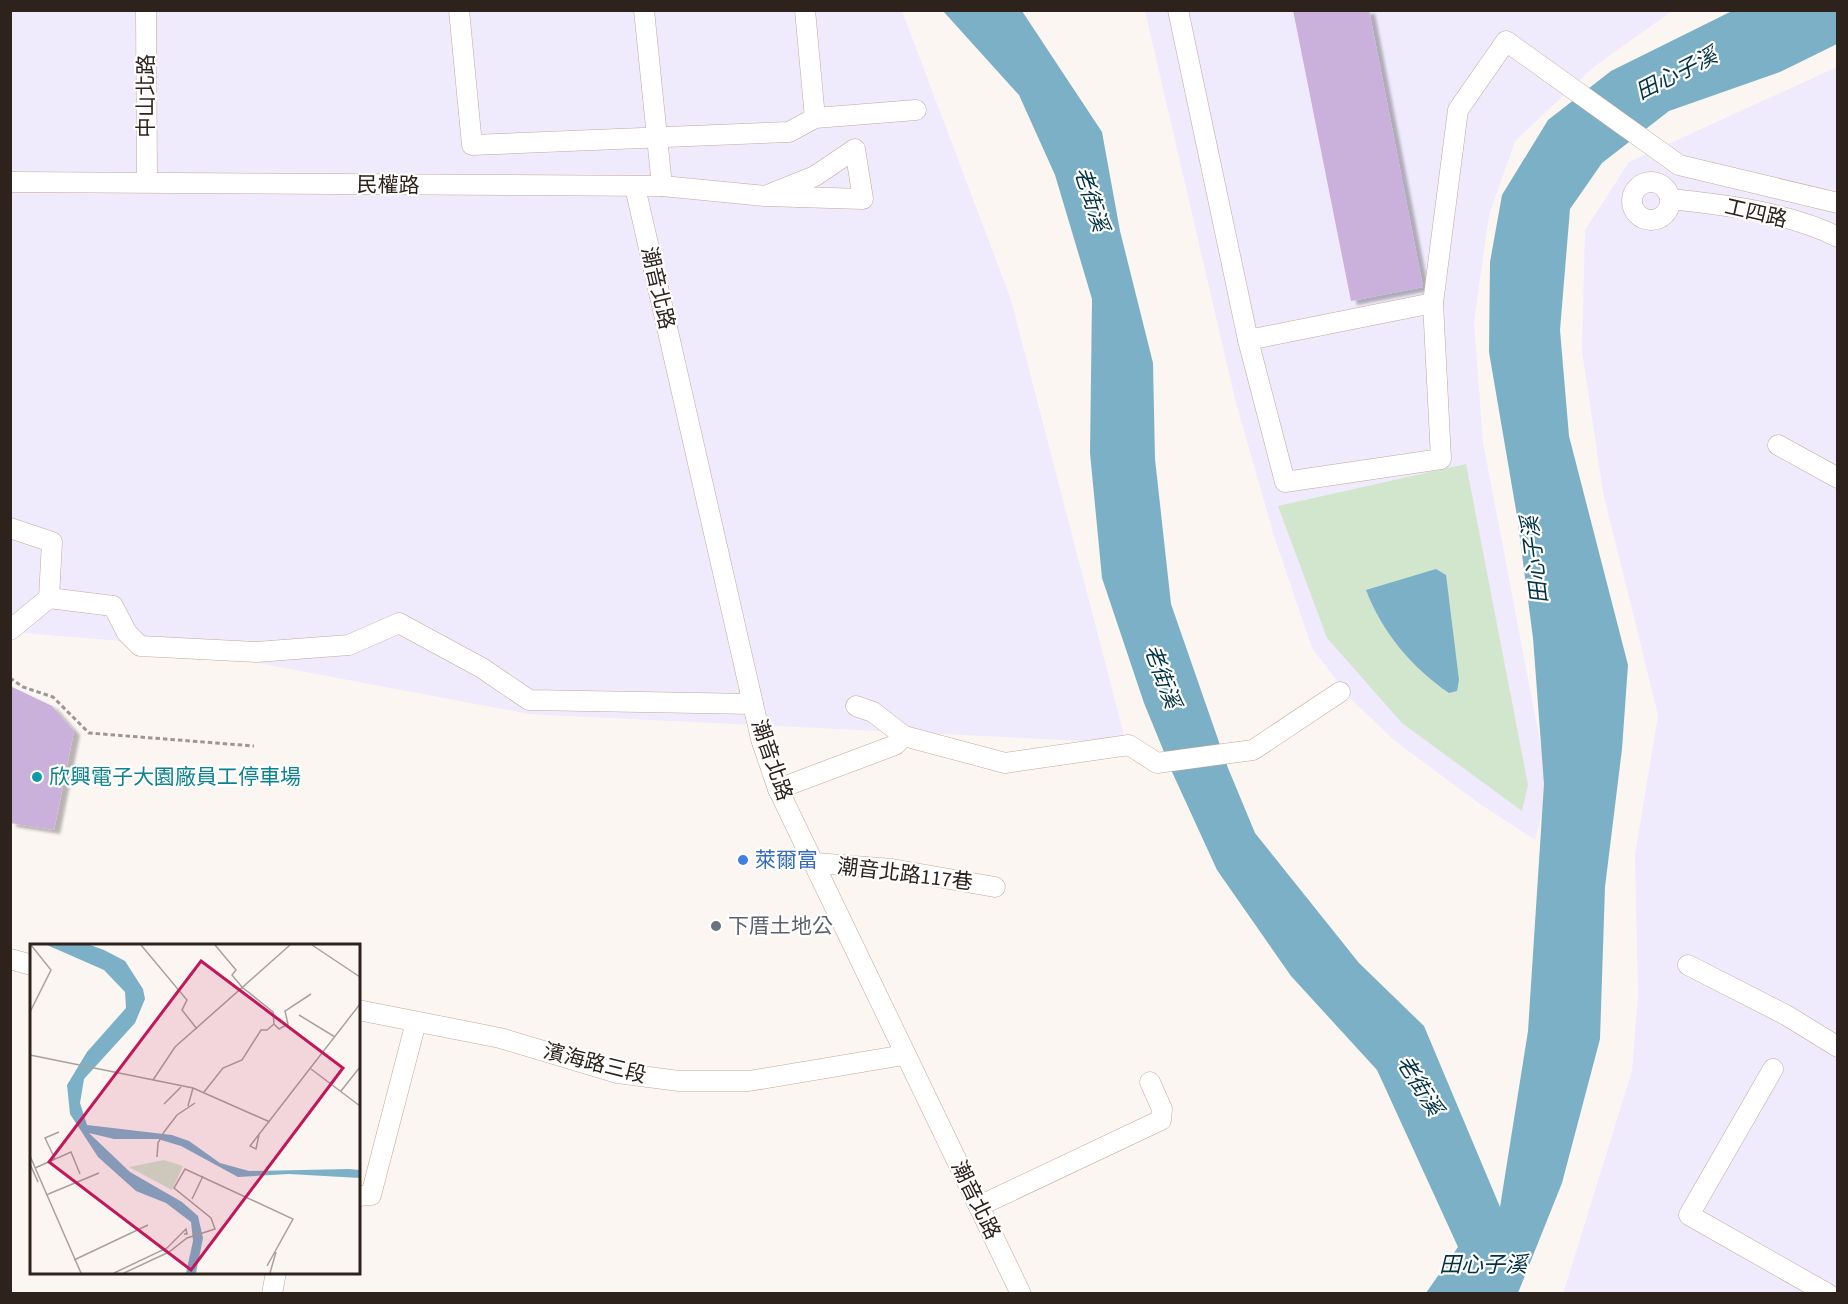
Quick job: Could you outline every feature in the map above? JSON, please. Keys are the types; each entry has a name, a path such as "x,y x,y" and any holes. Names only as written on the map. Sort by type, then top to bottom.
{"street":[{"name":"中山北路","path":"146,10 147,182"},
{"path":"459,10 472,145 789,132 815,118 916,110"},
{"path":"644,10 655,136 662,186"},
{"path":"805,10 815,118"},
{"path":"1178,10 1248,340 1285,482 1441,459 1433,303 1458,110 1506,41 1679,165 1838,203"},
{"name":"民權路","path":"10,182 662,186 765,196 863,199 855,149 815,176 765,196"},
{"name":"潮音北路","path":"635,187 761,739 778,789 816,863 904,1054 1021,1293"},
{"name":"工四路","path":"1671,199 1717,204 1795,221 1838,237"},
{"path":"1248,340 1433,303"},
{"path":"1778,445 1838,478"},
{"path":"10,528 52,542 49,598"},
{"path":"10,630 49,598 113,606 127,633 140,646 256,652 349,645 399,622 482,668 529,700 753,704"},
{"path":"855,706 873,712 904,736 1005,763 1129,745 1157,763 1253,750 1340,692"},
{"path":"778,789 895,745 904,736"},
{"name":"潮音北路117巷","path":"816,863 892,869 995,887"},
{"path":"10,959 30,964"},
{"path":"1688,965 1786,1015 1838,1047"},
{"name":"濱海路三段","path":"360,1010 500,1038 617,1074 679,1081 749,1081 904,1054"},
{"path":"360,1196 371,1195 417,1022"},
{"path":"1773,1069 1689,1215 1799,1287 1828,1293"},
{"path":"979,1206 1161,1120 1162,1109 1150,1082"},
{"path":"272,1293 276,1274"}],"path":[{"path":"10,678 23,687 53,697 89,733 254,746"}],"shaded area":[{"path":"10,11 902,11 1011,300 1126,743 529,714 157,644 11,632"},
{"path":"1145,11 1672,11 1595,66 1515,141 1489,215 1474,322 1483,442 1549,789 1535,840 1480,804 1395,741 1350,698 1312,648 1275,539 1235,399"},
{"path":"1837,67 1837,1293 1563,1294 1632,1071 1638,995 1635,855 1658,715 1603,492 1582,351 1585,230 1629,162"}],"green space":[{"path":"1466,464 1528,785 1522,811 1402,723 1327,638 1278,506"}],"water":[{"path":"943,11 1022,11 1102,132 1120,231 1153,363 1155,459 1171,604 1228,768 1255,833 1359,963 1424,1026 1500,1207 1528,1031 1544,784 1533,638 1517,516 1489,352 1490,262 1502,195 1548,120 1611,71 1732,11 1837,11 1837,44 1780,72 1669,111 1602,163 1570,209 1560,330 1569,436 1628,665 1622,749 1605,887 1600,1039 1562,1183 1518,1293 1426,1293 1458,1247 1377,1070 1291,976 1217,870 1173,774 1144,703 1102,578 1090,453 1092,299 1055,175 1019,95"},
{"path":"1436,569 1446,575 1459,680 1457,691 1449,693 1423,672 1400,648 1381,620 1366,590"}],"building":[{"path":"1293,10 1369,10 1423,287 1351,301"},
{"name":"欣興電子大園廠員工停車場","path":"10,686 52,706 74,731 54,830 10,823"}],"place":[{"name":"欣興電子大園廠員工停車場","path":"37,777"},
{"name":"萊爾富","path":"743,860"},
{"name":"下厝土地公","path":"716,926"}],"water label":[{"name":"田心子溪","path":"1676,73"},
{"name":"老街溪","path":"1092,199"},
{"name":"田心子溪","path":"1534,560"},
{"name":"老街溪","path":"1163,676"},
{"name":"老街溪","path":"1420,1085"},
{"name":"田心子溪","path":"1483,1264"}]}
